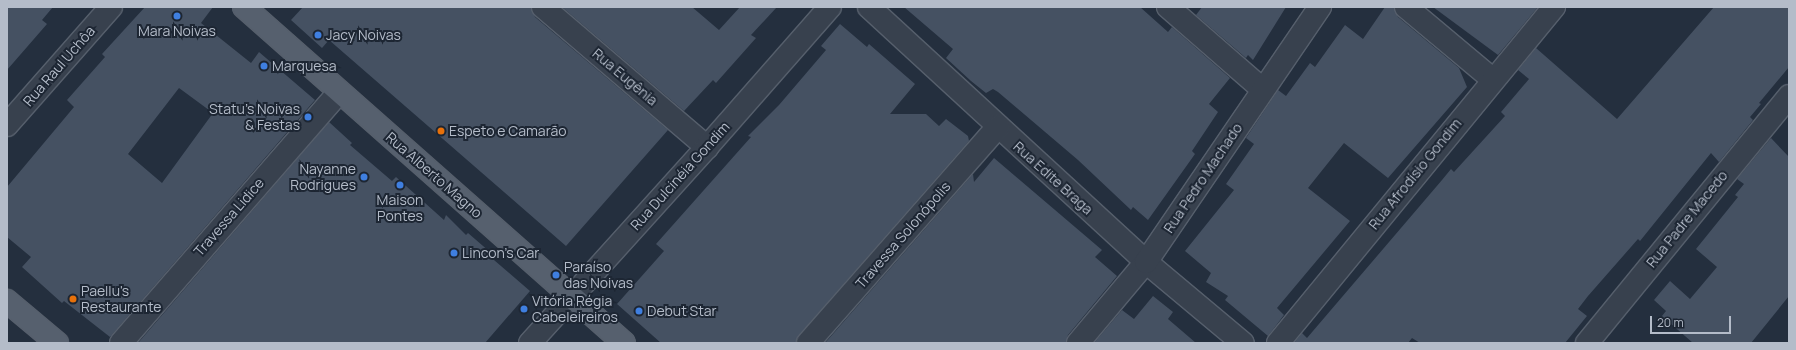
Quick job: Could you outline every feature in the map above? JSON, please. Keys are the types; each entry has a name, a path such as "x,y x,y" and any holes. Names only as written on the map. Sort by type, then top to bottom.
{"main road":[{"name":"Rua Alberto Magno","path":"244,7 338,93 452,190 570,297 624,343"},
{"path":"7,301 57,343"}],"street":[{"name":"Rua Raul Uchôa","path":"7,125 111,7"},
{"name":"Rua Eugênia","path":"543,7 707,147"},
{"name":"Rua Dulcinéia Gondim","path":"530,343 707,147 830,7"},
{"name":"Rua Edite Braga","path":"869,7 1146,262 1243,343"},
{"path":"1168,7 1263,90"},
{"name":"Rua Pedro Machado","path":"1078,343 1146,262 1320,7"},
{"path":"1406,7 1492,79"},
{"name":"Rua Afrodísio Gondim","path":"1278,343 1492,79 1554,7"},
{"name":"Travessa Lidice","path":"121,343 338,93"},
{"name":"Rua Padre Macedo","path":"1587,343 1789,96"},
{"name":"Travessa Solonópolis","path":"808,343 998,127"}],"building":[{"path":"7,7 53,7 42,20 47,24 7,70"},
{"path":"145,7 213,7 201,23 251,63 259,52 315,100 110,337 64,301 62,303 22,267 31,257 7,237 7,187 74,107 67,100 105,57 102,54","holes":["179,88 213,113 162,183 128,154"]},
{"path":"303,7 531,7 535,17 668,130 566,246 329,40 322,48 291,20"},
{"path":"562,7 692,7 719,30 740,7 777,7 751,35 756,38 716,83 713,80 684,111"},
{"path":"904,7 1140,7 1168,32 1172,27 1230,78 1209,104 1218,112 1192,151 1195,154 1148,220 1133,207 1131,210 1078,160 998,92 993,89 986,93 971,81 946,58 953,49"},
{"path":"1202,7 1286,7 1253,60 1248,55 1246,58 1196,15"},
{"path":"1385,7 1394,7 1398,17 1459,68 1467,87 1388,178 1344,143 1308,188 1350,221 1277,308 1284,315 1268,336 1225,300 1228,296 1206,282 1211,273 1185,251 1234,190 1226,184 1254,144 1246,138 1278,90 1286,96 1310,63 1315,67 1345,25 1363,39"},
{"path":"1433,7 1538,7 1498,55"},
{"path":"1714,7 1789,7 1789,67 1759,103 1761,104 1750,117 1753,120 1719,162 1711,153 1640,241 1638,239 1588,296 1578,309 1587,316 1565,343 1420,343 1412,338 1408,343 1294,343 1302,333 1307,338 1451,169 1454,172 1505,116 1501,112 1529,79 1518,70 1536,48 1617,119"},
{"path":"840,24 867,47 869,44 915,84 890,114 926,114 939,126 946,119 968,136 969,141 799,335 796,343 661,343 617,304 664,251 656,244 751,137 748,136 779,105 826,50 821,46"},
{"path":"329,122 352,143 350,145 392,181 396,177 444,220 446,215 466,235 468,233 490,252 487,254 530,291 485,343 138,343"},
{"path":"1771,138 1789,157 1789,296 1751,343 1693,343 1662,316 1666,311 1654,300 1670,281 1690,299 1717,267 1696,249 1738,197 1735,195 1744,184 1737,179"},
{"path":"994,158 1102,250 1095,257 1117,276 1068,335 1066,343 825,343 973,174 974,182"},
{"path":"1153,296 1173,312 1168,319 1196,343 1094,343 1122,310 1134,319"}],"place":[{"name":"Mara Noivas","path":"177,16"},
{"name":"Jacy Noivas","path":"318,35"},
{"name":"Marquesa","path":"264,66"},
{"name":"Statu's Noivas & Festas","path":"308,117"},
{"name":"Espeto e Camarão","path":"441,131"},
{"name":"Nayanne Rodrigues","path":"364,177"},
{"name":"Maison Pontes","path":"400,185"},
{"name":"Lincon's Car","path":"454,253"},
{"name":"Paraíso das Noivas","path":"556,275"},
{"name":"Paellu's Restaurante","path":"73,299"},
{"name":"Vitória Régia Cabeleireiros","path":"524,309"},
{"name":"Debut Star","path":"639,311"}]}
